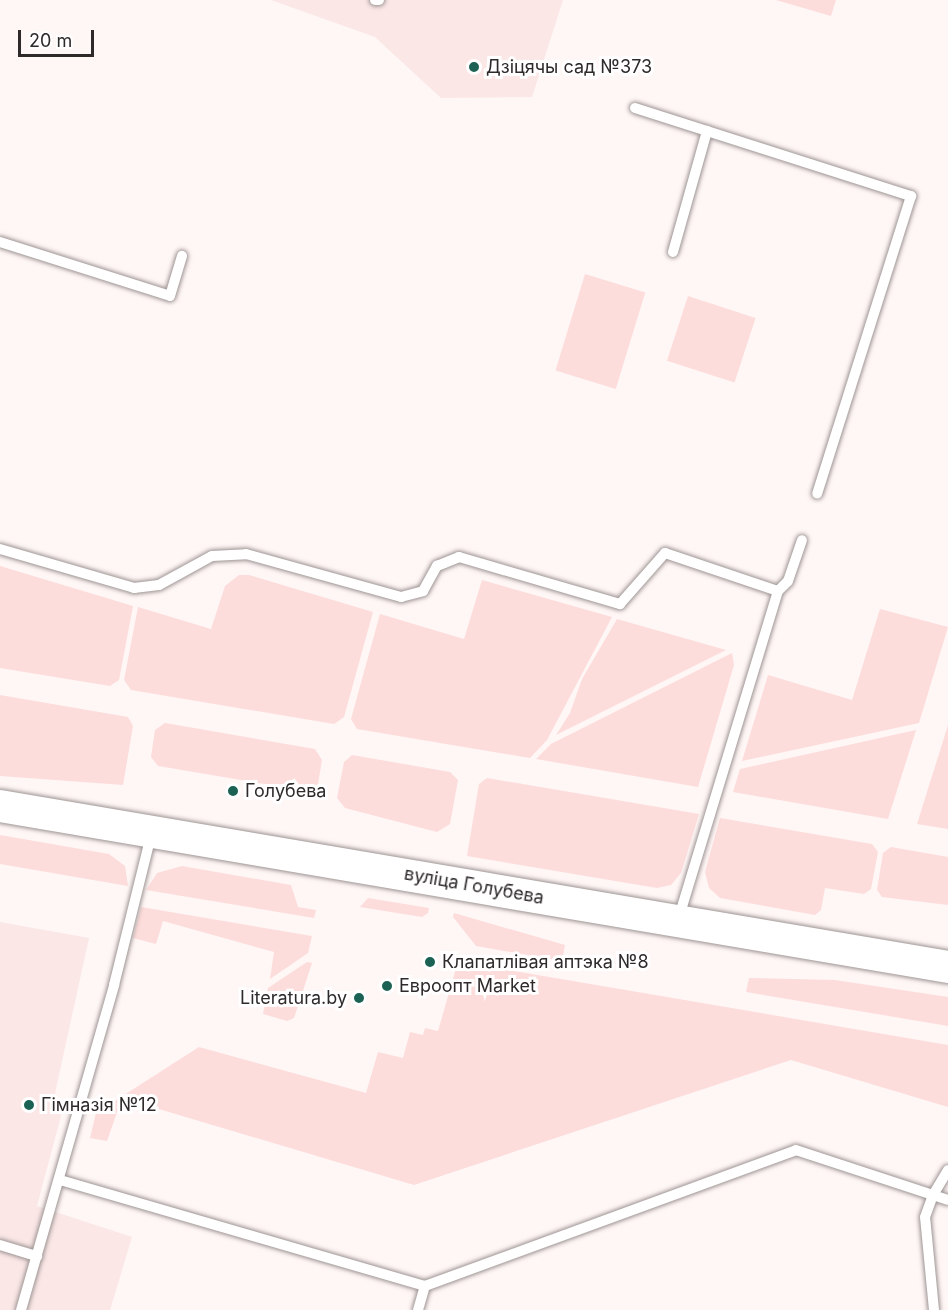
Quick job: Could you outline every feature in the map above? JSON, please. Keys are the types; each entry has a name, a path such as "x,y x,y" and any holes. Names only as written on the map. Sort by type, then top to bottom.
{"main road":[{"name":"вуліца Голубева","path":"0,806 948,967"}],"lane":[{"path":"635,108 911,196 817,494"},
{"path":"673,252 706,131"},
{"path":"0,242 170,296 182,256"},
{"path":"678,921 778,591 788,581 802,540"},
{"path":"0,549 134,588 159,585 212,556 246,554 401,597 423,591 437,566 459,557 620,604 664,553 778,591"},
{"path":"21,1310 60,1180 152,831"},
{"path":"60,1180 425,1286 796,1150 948,1200"},
{"path":"934,1310 925,1217 933,1195 948,1170"},
{"path":"0,1245 37,1256"},
{"path":"418,1310 425,1286"}],"shaded area":[{"name":"Дзіцячы сад №373","path":"271,0 563,0 532,97 441,98 375,37"},
{"path":"776,0 836,0 831,16"},
{"path":"585,274 645,292 616,389 555,371"},
{"path":"688,296 756,318 735,383 667,361"},
{"path":"0,566 133,606 119,680 110,686 0,668"},
{"path":"239,575 249,575 373,612 344,717 334,724 131,690 124,680 138,607 211,629 225,586"},
{"path":"482,580 612,617 547,740 530,758 357,729 351,719 380,614 464,639"},
{"path":"880,609 948,627 919,723 742,761 768,675 852,700"},
{"path":"617,619 726,650 556,735 570,713 582,679"},
{"path":"732,653 734,665 698,787 536,759 551,744"},
{"path":"0,695 128,717 133,726 123,785 0,776"},
{"path":"165,723 315,749 322,760 318,784 306,791 158,766 151,757 155,730"},
{"path":"948,725 948,829 917,824"},
{"path":"916,730 888,819 733,792 740,769"},
{"path":"352,755 450,772 458,780 450,824 437,832 345,808 337,798 344,762"},
{"path":"487,778 699,814 681,873 671,885 657,888 467,856 479,784"},
{"path":"720,818 872,844 878,852 871,889 864,894 825,888 821,910 815,915 720,898 709,888 705,872"},
{"path":"0,835 109,854 125,866 128,886 0,864"},
{"path":"891,847 948,857 948,905 882,897 877,890 883,853"},
{"path":"182,866 291,885 298,907 316,910 314,918 146,890 157,873"},
{"path":"368,898 429,908 428,913 422,917 360,907"},
{"path":"141,907 312,936 308,953 270,979 274,952 163,921 156,944 133,938"},
{"path":"454,913 565,945 562,961 476,946 453,917"},
{"name":"Гімназія №12","path":"0,922 89,938 55,1093 61,1116 37,1206 132,1237 110,1310 0,1310"},
{"path":"307,962 312,963 294,1018 287,1021 263,1014 268,988"},
{"path":"473,964 948,1045 948,1107 791,1060 414,1185 122,1098 107,1141 90,1138 96,1113 199,1047 366,1093 378,1052 403,1058 410,1032 423,1035 425,1028 438,1031 457,965 471,969"},
{"path":"749,978 835,980 948,997 948,1026 746,992"}],"place":[{"name":"Дзіцячы сад №373","path":"474,67"},
{"name":"Голубева","path":"233,791"},
{"name":"Клапатлівая аптэка №8","path":"430,962"},
{"name":"Евроопт Market","path":"387,986"},
{"name":"Literatura.by","path":"359,998"},
{"name":"Гімназія №12","path":"29,1105"}]}
